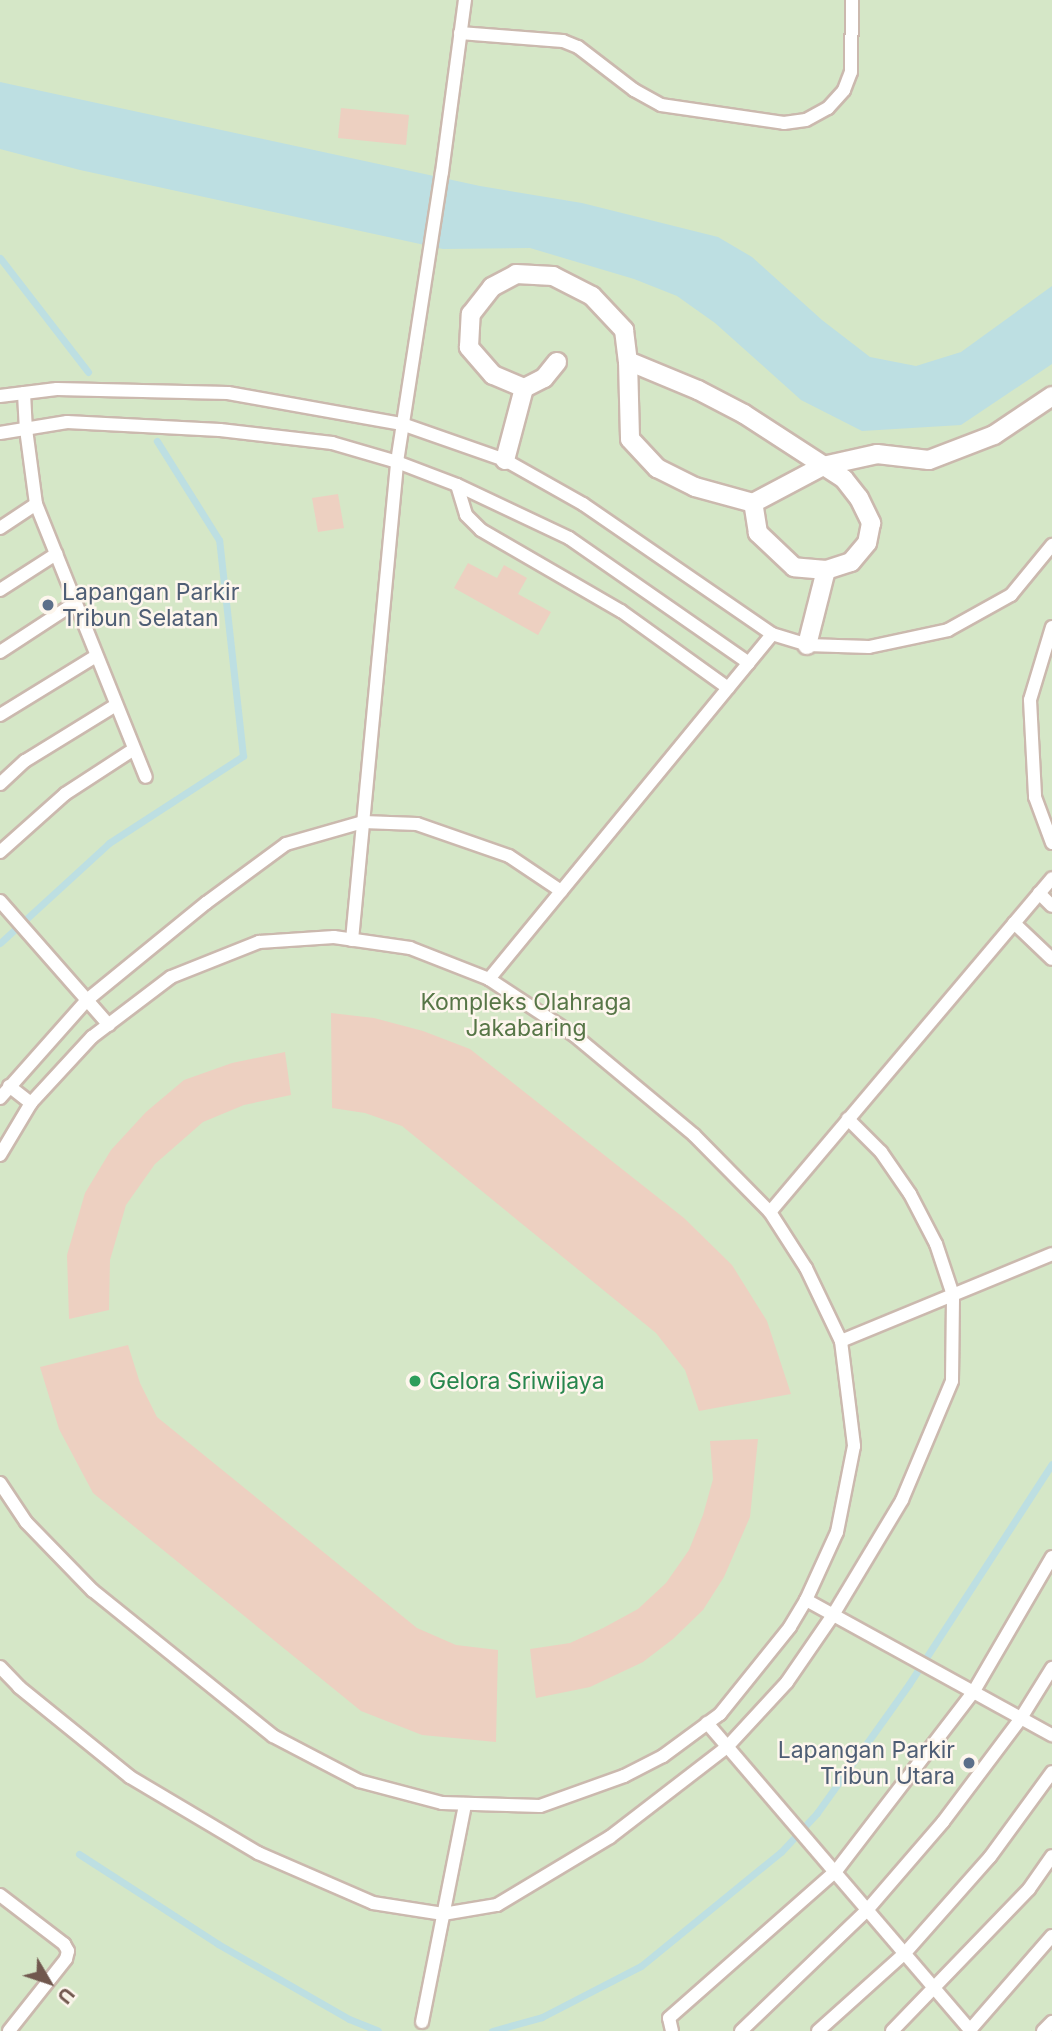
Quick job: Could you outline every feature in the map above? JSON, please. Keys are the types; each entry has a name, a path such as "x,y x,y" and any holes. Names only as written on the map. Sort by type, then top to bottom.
{"street":[{"path":"557,362 544,378 524,388 493,376 470,347 471,314 492,287 516,274 553,276 592,296 624,330 631,439 657,468 695,487 753,503 823,466 877,454 929,460 994,435 1052,396"},
{"path":"628,361 698,390 744,414 844,479 859,498 871,523 867,543 851,562 826,570 794,567 758,533 753,503"},
{"path":"505,460 524,388"},
{"path":"807,645 826,570"}],"lane":[{"path":"352,940 397,461 442,172 465,0"},
{"path":"460,33 563,41 578,47 634,90 661,105 785,123 806,120 828,108 844,90 851,72 852,0"},
{"path":"0,396 57,389 228,393 402,424 505,460 583,504 772,634 807,645 869,647 948,630 1011,595 1052,545"},
{"path":"24,393 36,505 146,778"},
{"path":"0,433 67,422 220,430 332,443 397,461 457,485 569,538 748,663"},
{"path":"457,485 466,515 481,530 621,611 728,688"},
{"path":"0,528 36,505"},
{"path":"0,590 56,554"},
{"path":"0,652 75,603"},
{"path":"1052,627 1030,700 1035,797 1052,843"},
{"path":"489,979 772,634"},
{"path":"0,715 96,656"},
{"path":"0,783 25,761 116,705"},
{"path":"0,852 65,794 134,749"},
{"path":"0,1098 87,1000 206,903 286,844 363,822 417,824 509,856 561,891"},
{"path":"770,1212 1052,878"},
{"path":"1039,893 1052,906"},
{"path":"3,904 109,1025"},
{"path":"1014,922 1052,959"},
{"path":"0,1156 31,1103 92,1037 171,977 260,942 334,937 411,948 489,979 574,1035 694,1135 770,1212 806,1268 841,1341 854,1446 837,1532 806,1600 775,1647 720,1714 663,1756 624,1776 540,1806 442,1803 359,1782 273,1736 93,1591 26,1522 0,1483"},
{"path":"9,1086 31,1103"},
{"path":"0,1667 19,1687 130,1777 258,1853 373,1903 443,1914 497,1905 610,1836 728,1746 788,1682 833,1615 902,1500 952,1381 953,1294 936,1244 911,1194 881,1152 848,1119"},
{"path":"841,1341 1052,1254"},
{"path":"672,2031 669,2018 836,1871 974,1691 1052,1557"},
{"path":"806,1600 1052,1735"},
{"path":"741,2031 868,1909 943,1822 1021,1718 1052,1668"},
{"path":"707,1723 970,2031 1052,1936"},
{"path":"818,2031 905,1953 990,1857 1052,1772"},
{"path":"422,2022 465,1804"},
{"path":"892,2031 936,1989 1029,1889 1052,1856"},
{"path":"0,1895 64,1944 68,1951 66,1959 9,2031"},
{"path":"1044,2031 1052,2022"}],"green space":[{"name":"Kompleks Olahraga Jakabaring","path":"0,0 1052,0 1052,2031 0,2031"}],"water":[{"path":"0,82 480,186 582,203 718,237 752,257 822,320 870,357 916,366 961,352 1052,286 1052,364 961,425 862,431 801,400 715,323 677,296 634,279 530,248 443,249 80,170 0,149"}],"building":[{"path":"341,108 409,115 406,145 338,138"},
{"path":"338,494 344,528 318,532 312,498"},
{"path":"468,563 497,578 504,565 527,578 518,594 551,612 538,635 454,588"},
{"path":"331,1013 374,1018 423,1031 470,1049 684,1218 732,1265 767,1321 791,1394 699,1411 685,1370 656,1333 402,1126 365,1113 332,1108"},
{"path":"285,1052 291,1095 244,1105 203,1122 155,1164 126,1205 110,1260 109,1310 69,1319 67,1255 85,1193 111,1150 146,1112 184,1080 232,1063"},
{"path":"128,1345 140,1383 157,1417 417,1628 456,1645 498,1650 496,1742 422,1735 361,1711 93,1493 59,1429 40,1367"},
{"path":"758,1439 750,1517 724,1577 703,1610 673,1639 643,1662 590,1687 536,1698 530,1649 570,1643 638,1609 666,1583 689,1550 713,1479 710,1441"}],"waterway":[{"path":"0,258 88,372"},
{"path":"0,943 109,843 243,756 219,540 157,441"},
{"path":"492,2031 542,2017 641,1966 781,1852 817,1813 909,1684 1052,1464"},
{"path":"79,1854 218,1944 349,2019 378,2031"}],"place":[{"name":"Lapangan Parkir Tribun Selatan","path":"48,605"},
{"name":"Gelora Sriwijaya","path":"415,1381"},
{"name":"Lapangan Parkir Tribun Utara","path":"969,1763"}]}
